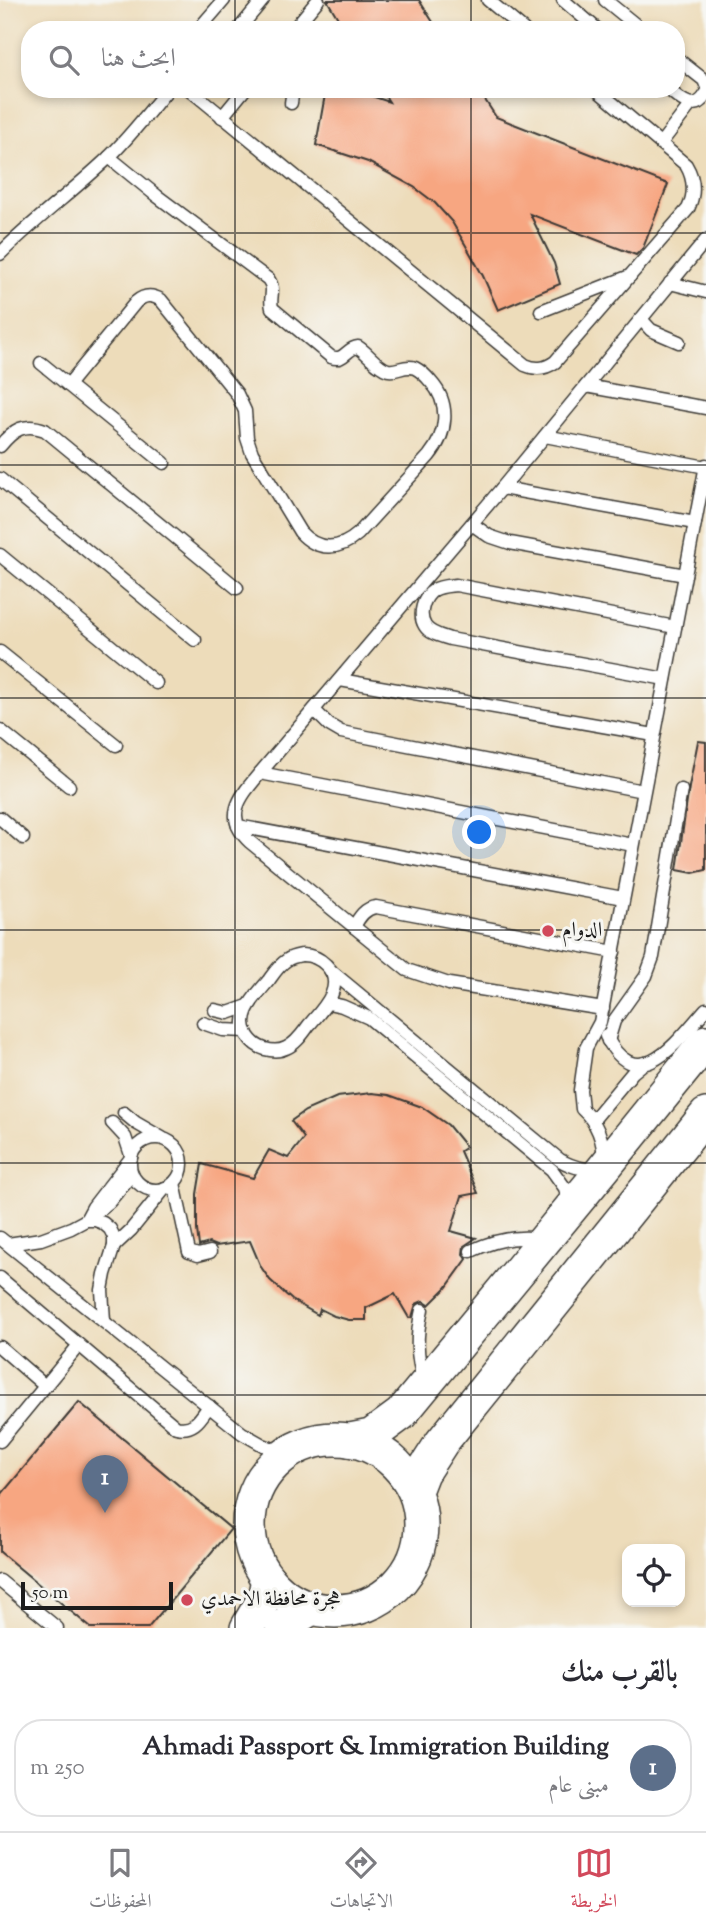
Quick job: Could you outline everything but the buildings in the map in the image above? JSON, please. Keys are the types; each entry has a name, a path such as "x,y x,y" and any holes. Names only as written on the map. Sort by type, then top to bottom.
{"main road":[{"path":"350,1440 370,1447 388,1458 404,1473 415,1491 422,1518 420,1546 409,1571 391,1592 367,1606 340,1612 312,1608 288,1597 268,1578 254,1555 249,1532 250,1510 257,1488 270,1469 287,1454 306,1444 328,1439 350,1440 371,1436 401,1414 706,1042"},
{"path":"415,1491 422,1473 442,1442 706,1115"},
{"path":"247,1628 264,1599 268,1578"},
{"path":"282,1628 312,1608"}],"lane":[{"path":"206,21 224,0"},
{"path":"246,21 263,0"},
{"path":"305,21 318,0"},
{"path":"488,0 513,21"},
{"path":"563,0 588,21"},
{"path":"605,0 631,21"},
{"path":"685,65 704,80 706,85"},
{"path":"679,98 691,104 698,103 706,94"},
{"path":"0,254 109,157 160,98"},
{"path":"200,98 530,368 543,368 555,362 688,209 692,201 694,191 691,173 680,159 607,98"},
{"path":"222,117 238,98"},
{"path":"291,103 292,98"},
{"path":"661,143 691,104"},
{"path":"68,385 135,302 141,298 155,296 237,394 245,411 249,446 256,461 300,532 314,544 322,546 341,545 358,534 429,456 444,428 445,416 441,398 434,385 419,370 409,367 388,370 358,347 344,357 331,357 272,308 272,287 268,279 109,157"},
{"path":"602,1016 449,984 426,978 399,965 250,842 238,826 236,815 238,803 260,773 472,524 706,240"},
{"path":"541,311 630,276"},
{"path":"670,283 706,292"},
{"path":"641,318 651,330 679,342"},
{"path":"41,363 164,463"},
{"path":"586,386 706,408"},
{"path":"0,446 10,434 23,427 45,430 237,587"},
{"path":"331,971 333,993 328,1003 293,1044 286,1048 269,1050 261,1048 249,1038 245,1014 248,1006 280,966 294,956 311,955 325,964 560,1160 575,1168 604,1168 604,1151 599,1132 593,1119 582,1109 580,1090 586,1048 602,1016 706,466 545,436"},
{"path":"0,479 195,640"},
{"path":"502,488 695,523"},
{"path":"472,524 489,536 510,543 685,575"},
{"path":"0,555 156,683"},
{"path":"665,679 450,639 427,628 422,611 426,600 435,590 456,585 675,627"},
{"path":"0,652 116,745"},
{"path":"340,680 654,734"},
{"path":"314,710 329,726 341,732 643,791"},
{"path":"0,730 69,786"},
{"path":"260,773 633,845"},
{"path":"608,1041 614,1021 646,976 650,965 681,790"},
{"path":"0,818 23,838"},
{"path":"238,826 624,898"},
{"path":"354,928 363,913 376,907 614,952"},
{"path":"328,1003 369,1018 552,1170 565,1188 569,1211"},
{"path":"215,1010 228,1013 248,1006"},
{"path":"602,1016 608,1041 627,1060 637,1064 658,1059 666,1054 706,1009"},
{"path":"203,1023 223,1030 246,1031"},
{"path":"593,1119 644,1063"},
{"path":"114,1246 131,1230 164,1187 182,1169 181,1153 170,1141 136,1123 124,1113"},
{"path":"112,1123 125,1137 131,1156 132,1174 140,1184 164,1187"},
{"path":"86,1220 135,1148 147,1139 163,1138"},
{"path":"4,1241 48,1237 86,1220 104,1207 132,1174"},
{"path":"164,1187 189,1252 198,1255 210,1252"},
{"path":"86,1220 103,1223 114,1237 114,1246 104,1274 104,1321"},
{"path":"471,1251 485,1244 513,1237 545,1240"},
{"path":"4,1241 252,1440 287,1454"},
{"path":"0,1278 176,1427 191,1427 196,1424 209,1406"},
{"path":"422,1310 416,1348 425,1386"},
{"path":"0,1441 79,1345"},
{"path":"2,1351 45,1386"},
{"path":"0,1581 57,1628"}],"place":[{"name":"الدوام","path":"548,931"},
{"name":"Ahmadi Passport & Immigration Building","path":"105,1513"},
{"name":"هجرة محافظة الاحمدي","path":"187,1600"}]}
